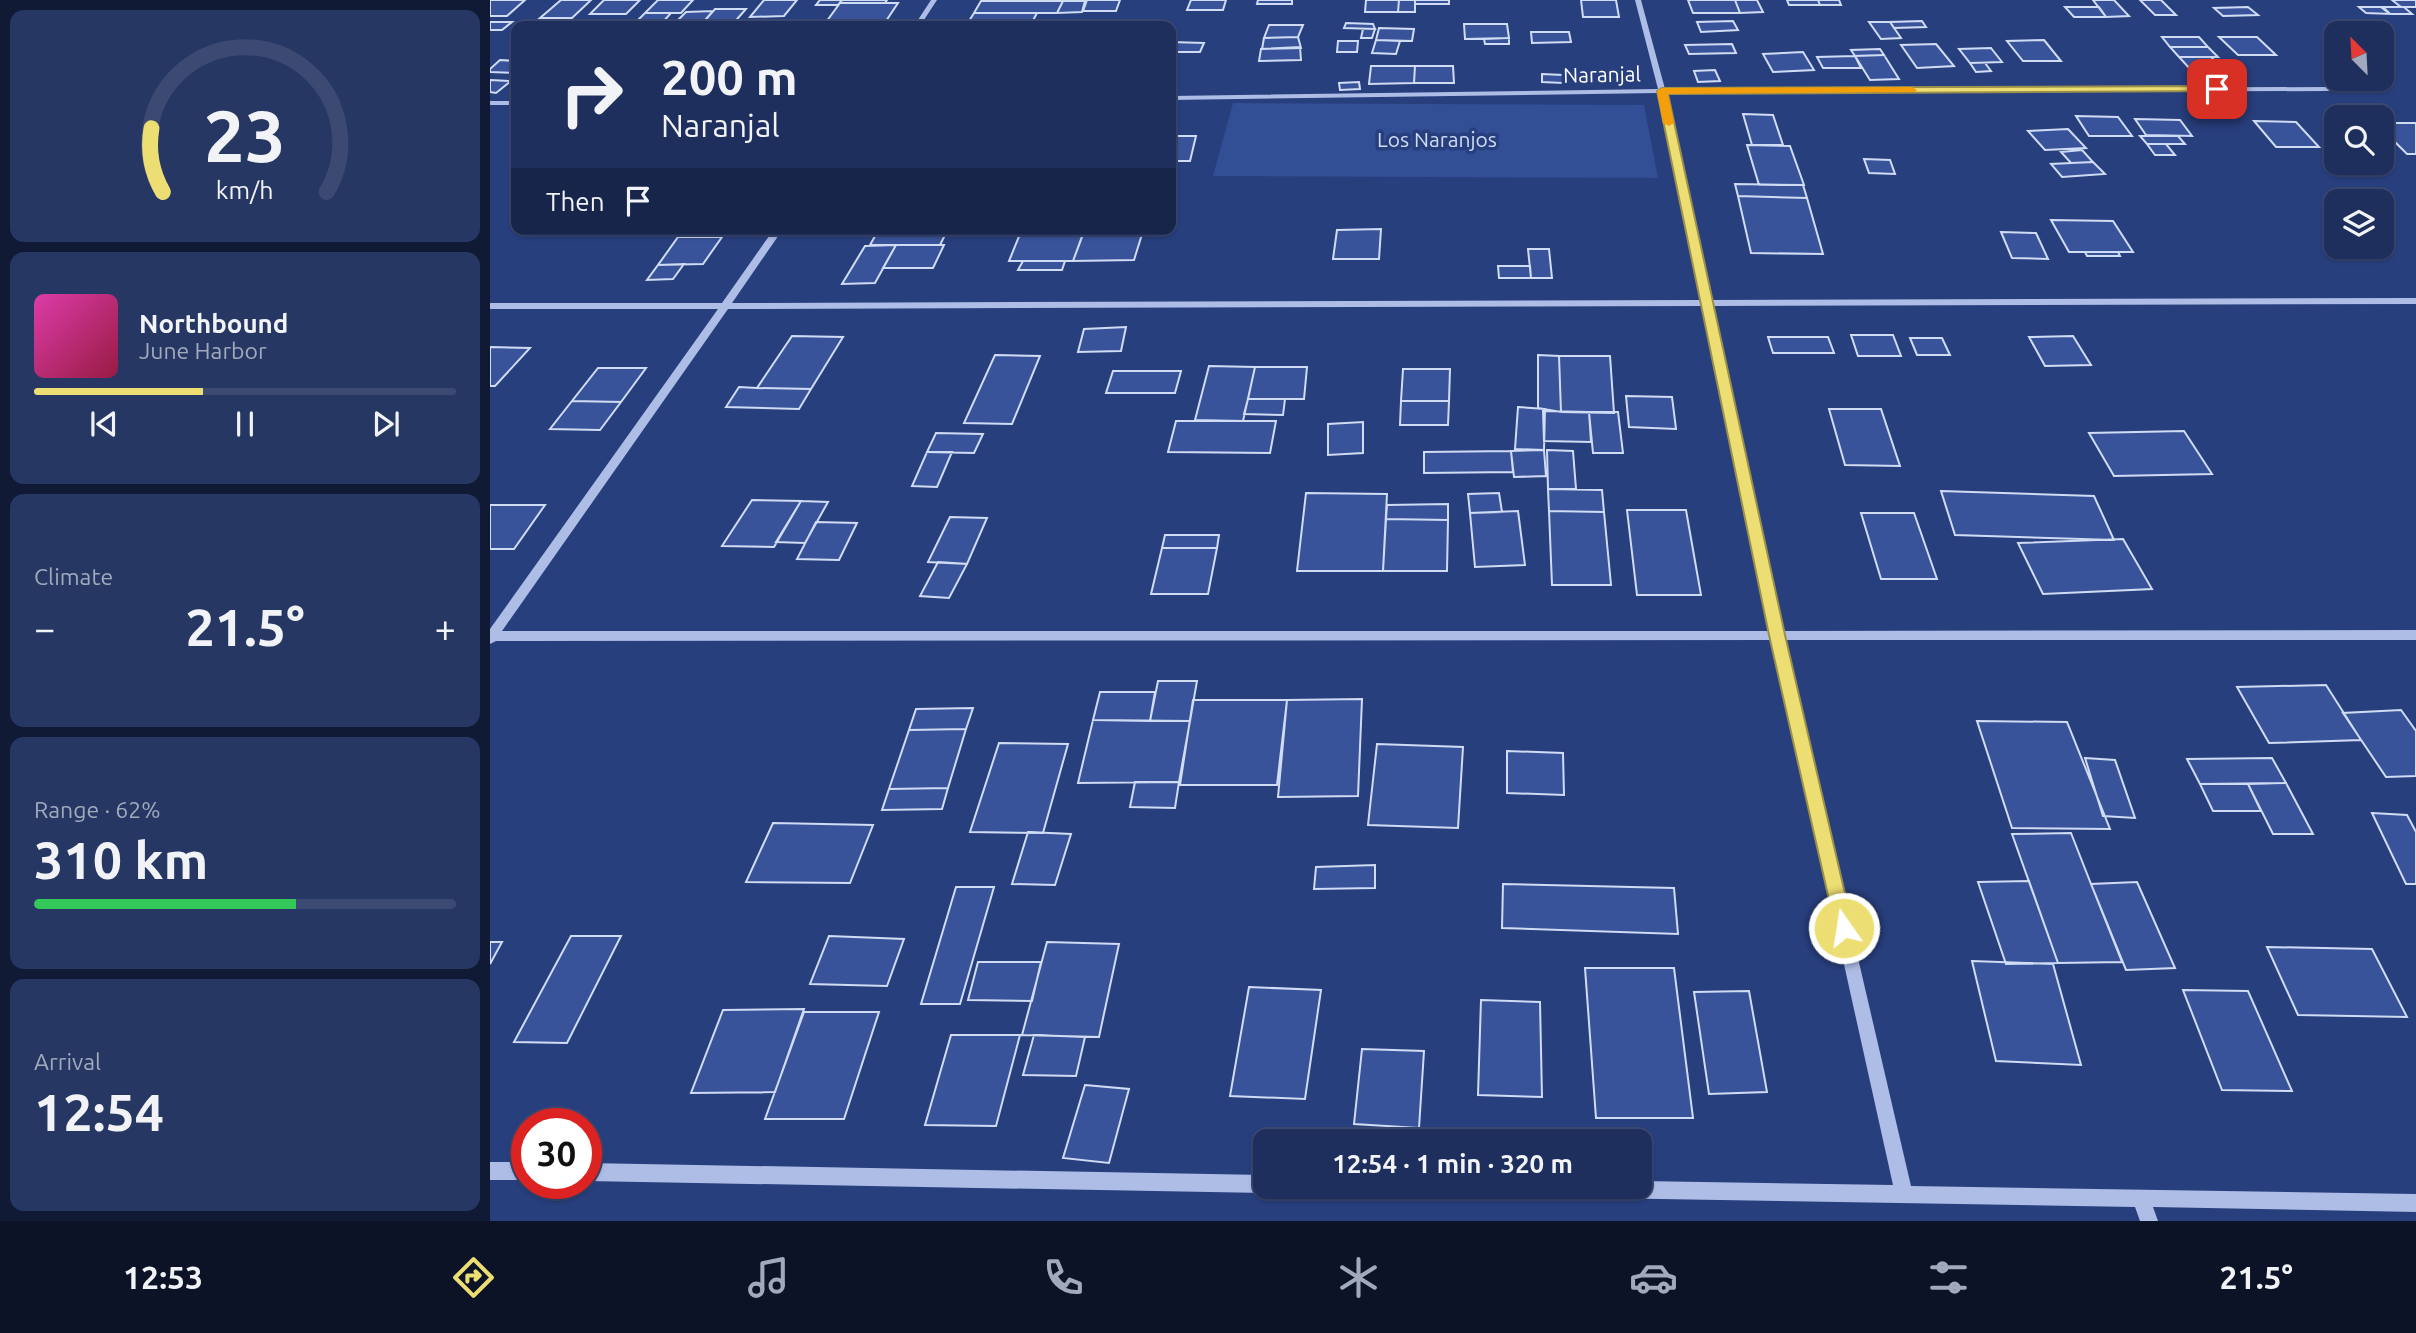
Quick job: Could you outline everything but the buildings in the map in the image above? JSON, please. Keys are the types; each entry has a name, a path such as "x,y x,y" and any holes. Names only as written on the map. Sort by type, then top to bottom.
{"street":[{"path":"920,21 934,0"},
{"path":"1638,0 1662,91 1777,635 1904,1195"},
{"name":"Naranjal","path":"1176,98 1662,91 2324,89"},
{"path":"490,103 511,103"},
{"path":"491,637 775,235"},
{"path":"490,306 1705,301 2416,302"},
{"path":"491,637 2416,635"},
{"path":"490,1171 511,1171"},
{"path":"602,1172 1253,1184"},
{"path":"1652,1190 2416,1203"},
{"path":"2141,1199 2149,1221"}],"green space":[{"name":"Los Naranjos","path":"1233,103 1644,105 1658,178 1213,176"}],"slow traffic":[{"path":"1669,123 1662,91 1912,90"}],"route":[{"path":"1844,928 1777,635 1662,91 2217,89"}]}
